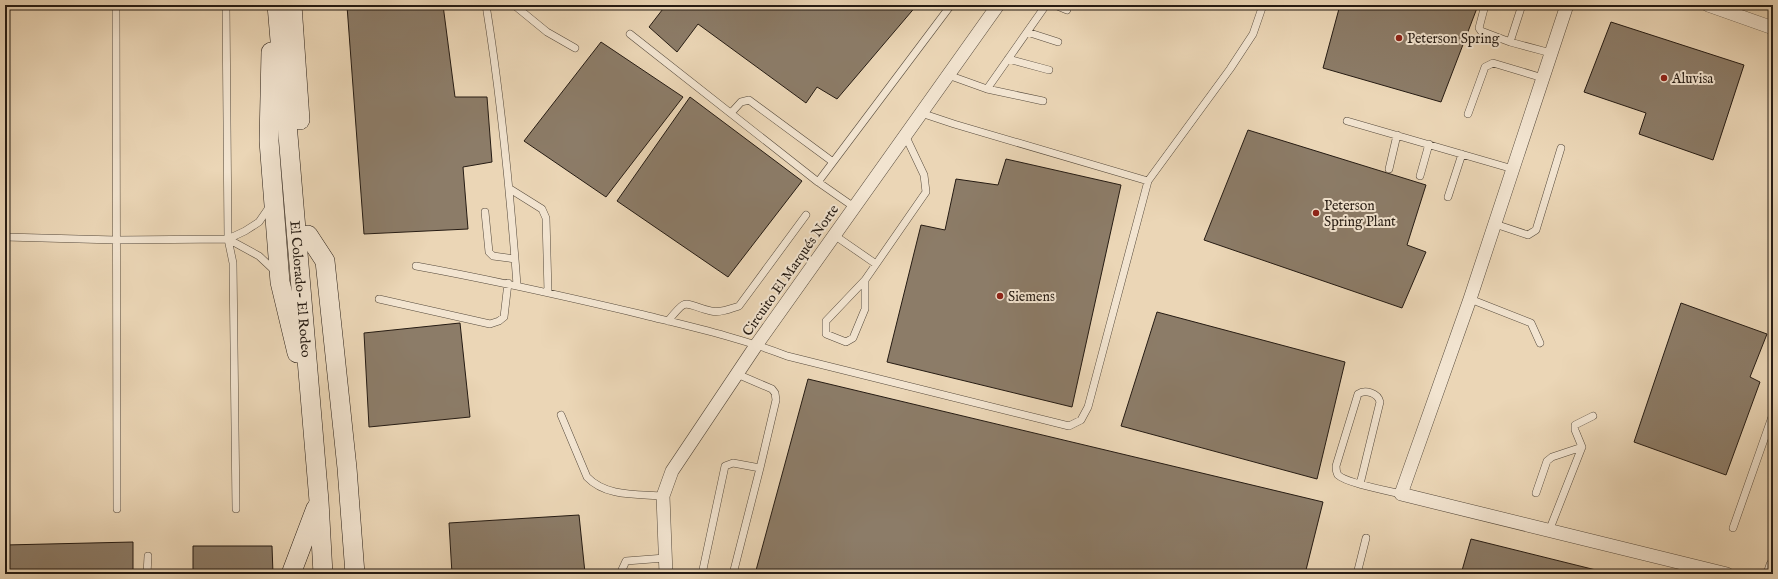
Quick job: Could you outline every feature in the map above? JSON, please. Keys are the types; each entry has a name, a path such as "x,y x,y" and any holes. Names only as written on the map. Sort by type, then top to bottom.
{"main road":[{"path":"272,5 269,141 280,275 312,415"},
{"name":"El Colorado- El Rodeo","path":"278,5 319,501 323,574"},
{"name":"El Colorado- El Rodeo","path":"292,5 308,235 335,574"},
{"path":"308,235 325,261 347,468 355,574"},
{"path":"291,574 319,501"}],"street":[{"name":"Circuito El Marqués Norte","path":"666,573 663,496 672,471 757,344 998,5"},
{"path":"1567,5 1470,299 1401,494 1727,574"},
{"path":"1708,5 1729,9 1773,28"},
{"path":"1770,574 1773,565"}],"lane":[{"path":"116,5 117,509"},
{"path":"226,5 228,239 233,263 236,510"},
{"path":"486,5 497,76 510,189 517,285"},
{"path":"514,5 547,32 575,48"},
{"path":"818,182 951,5"},
{"path":"987,89 1046,5"},
{"path":"1055,5 1067,10"},
{"path":"416,266 508,283 668,321 757,344 787,356 1069,426 1081,420 1088,407 1148,181 1230,69 1253,34 1263,5"},
{"path":"1485,5 1479,28 1481,31 1510,42 1551,53"},
{"path":"1510,42 1521,8 1520,5"},
{"path":"1027,32 1058,42"},
{"path":"630,34 818,182 854,207"},
{"path":"1008,59 1049,70"},
{"path":"1468,114 1485,67 1488,64 1493,63 1543,78"},
{"path":"948,75 987,89 1043,101"},
{"path":"731,113 741,102 749,100 833,162"},
{"path":"921,112 954,124 1148,181"},
{"path":"1347,121 1513,168"},
{"path":"865,280 865,309 853,338 846,342 826,334 826,321 865,280 926,192 924,175 905,135"},
{"path":"1389,168 1397,135"},
{"path":"1420,176 1429,144"},
{"path":"1494,224 1528,235 1536,230 1561,148"},
{"path":"1448,197 1462,154"},
{"path":"510,189 542,209 546,218 548,292"},
{"path":"5,238 116,240 228,239 259,222 274,200"},
{"path":"485,212 489,252 493,256 515,259"},
{"path":"668,321 680,306 686,304 691,304 711,311 725,310 739,306 806,215"},
{"path":"834,235 876,264"},
{"path":"228,239 259,256 280,275"},
{"path":"379,300 490,324 499,321 504,317 508,283"},
{"path":"1470,299 1530,323 1540,343"},
{"path":"734,574 776,400 775,393 772,390 737,374"},
{"path":"1360,484 1380,402 1376,396 1365,392 1358,394 1336,466 1336,471 1339,476 1360,484 1401,494"},
{"path":"1734,528 1773,414"},
{"path":"561,415 587,477 595,485 608,491 663,496"},
{"path":"1549,531 1582,446 1575,430 1575,425 1593,416"},
{"path":"1536,493 1548,461 1552,457 1582,446"},
{"path":"702,574 725,466 733,463 760,468"},
{"path":"1357,574 1366,538"},
{"path":"147,574 148,556"},
{"path":"620,574 626,561 665,558"},
{"path":"666,573 681,574"}],"building":[{"path":"443,5 455,97 487,97 492,162 463,167 468,229 364,234 347,6"},
{"path":"666,5 917,5 837,99 817,87 806,103 698,24 677,52 649,27"},
{"name":"Peterson Spring","path":"1340,5 1468,5 1477,8 1441,102 1323,68"},
{"name":"Aluvisa","path":"1611,22 1744,65 1713,160 1639,134 1646,113 1584,92"},
{"path":"601,42 683,97 606,197 524,141"},
{"path":"690,97 802,181 728,277 617,201"},
{"name":"Peterson Spring Plant","path":"1248,130 1426,185 1407,245 1426,252 1402,308 1204,240"},
{"name":"Siemens","path":"1006,159 1121,185 1072,407 887,362 921,225 945,230 956,179 998,185"},
{"path":"1681,303 1767,334 1750,377 1760,382 1726,475 1634,442"},
{"path":"1157,312 1345,362 1317,479 1121,426"},
{"path":"460,323 470,417 369,427 364,333"},
{"path":"808,379 1323,502 1305,574 755,574"},
{"path":"579,515 585,573 597,574 452,574 449,523"},
{"path":"1471,539 1612,574 1461,574"},
{"path":"133,542 133,574 5,574 5,545"},
{"path":"193,546 272,546 273,574 193,574"}],"place":[{"name":"Peterson Spring","path":"1399,38"},
{"name":"Aluvisa","path":"1664,78"},
{"name":"Peterson Spring Plant","path":"1316,213"},
{"name":"Siemens","path":"1000,296"}]}
